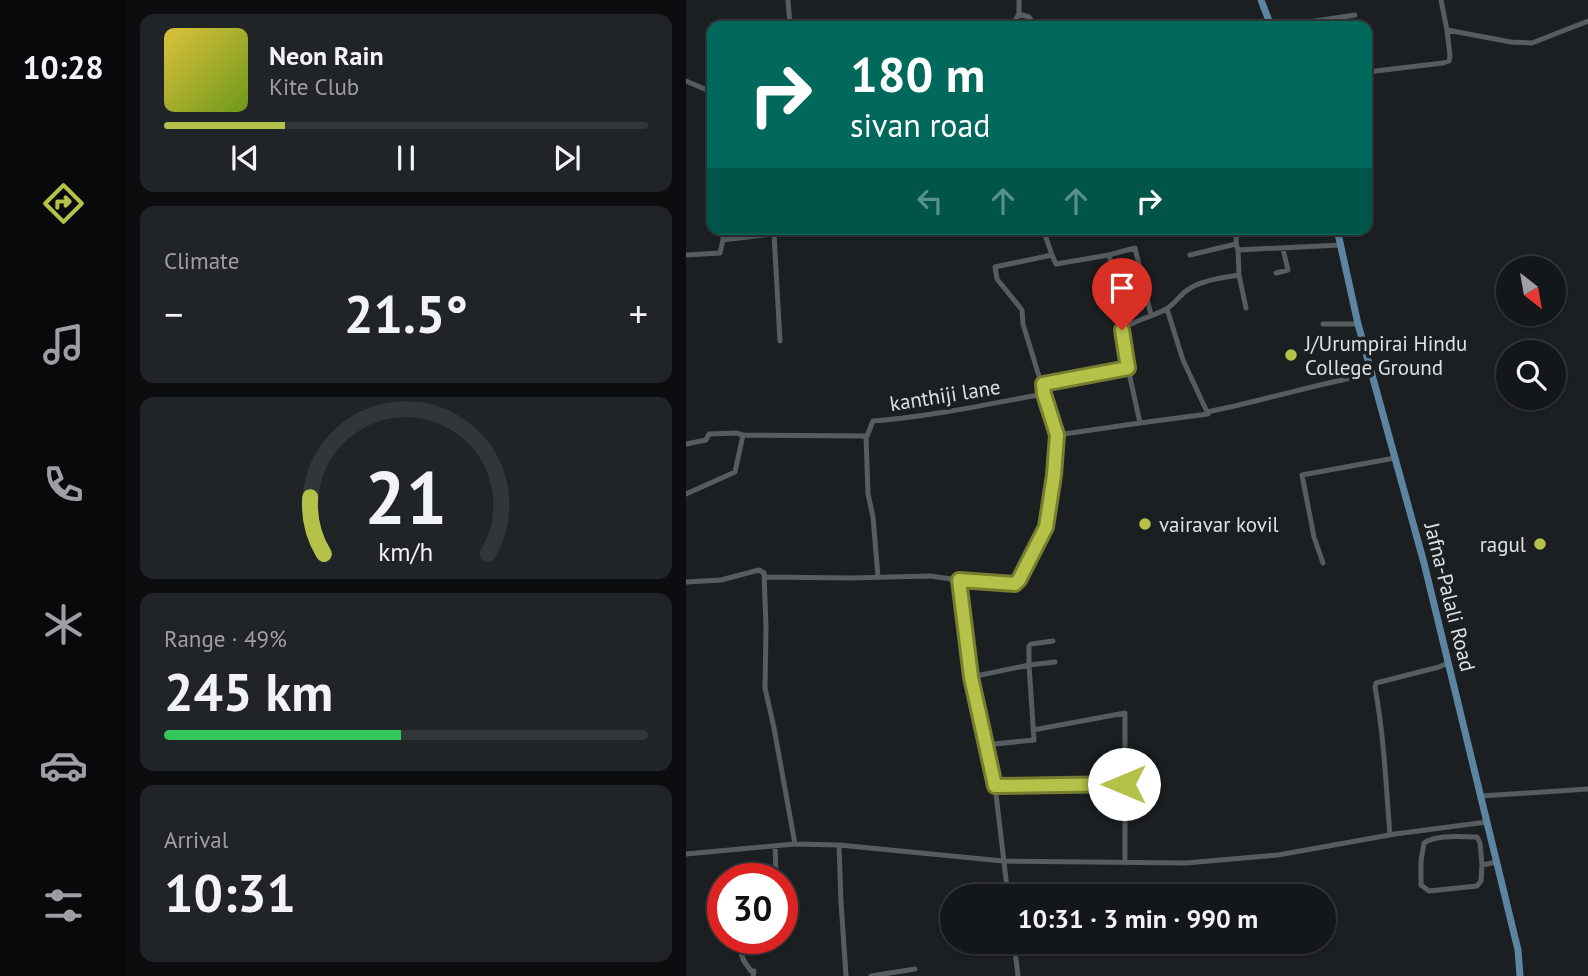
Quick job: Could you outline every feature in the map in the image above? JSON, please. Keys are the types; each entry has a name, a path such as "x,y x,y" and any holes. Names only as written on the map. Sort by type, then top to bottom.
{"main road":[{"path":"1261,0 1269,21"},
{"name":"Jafna-Palali Road","path":"1338,235 1371,374 1424,563 1518,950 1520,976"}],"street":[{"path":"788,0 790,21"},
{"path":"1015,21 1019,14 1019,0"},
{"path":"1372,71 1449,61 1441,0"},
{"path":"1019,14 1029,17 1032,21"},
{"path":"1315,21 1355,15"},
{"path":"1447,30 1511,42 1532,43 1588,21"},
{"path":"686,81 707,90"},
{"path":"686,255 720,253 723,235"},
{"path":"723,240 766,235"},
{"path":"774,235 780,341"},
{"path":"1045,235 1056,264 1135,248 1152,315"},
{"path":"1237,235 1239,275 1246,309"},
{"path":"1190,255 1237,247 1283,249 1341,245"},
{"path":"1283,249 1288,270"},
{"path":"1110,255 1127,324"},
{"path":"764,577 930,576 1015,584 1019,580 1046,527 1057,435 1031,353 1022,310 997,279 995,267 1052,256"},
{"path":"1276,273 1298,270"},
{"path":"1140,423 1122,330 1127,324 1167,309 1188,289 1205,282 1239,275"},
{"path":"1167,309 1183,360 1207,412"},
{"path":"1323,324 1358,324"},
{"path":"1043,384 1128,368"},
{"path":"1057,435 1208,414 1207,412 1371,374"},
{"name":"kanthiji lane","path":"866,436 873,421 942,413 1044,394"},
{"path":"686,444 706,440 709,434 866,436 868,494 873,517 878,577"},
{"path":"686,494 735,472 743,435"},
{"path":"1324,564 1314,537 1303,475 1395,458"},
{"path":"686,582 721,580 760,570 764,573 765,688 795,844"},
{"path":"959,580 971,677 995,786 1006,884"},
{"path":"985,745 1034,740 1029,646 1053,641"},
{"path":"971,677 1055,662"},
{"path":"1390,835 1376,683 1448,663"},
{"path":"1033,730 1125,713 1125,863"},
{"path":"995,786 1124,784"},
{"path":"1481,796 1588,789"},
{"path":"686,854 795,844 839,845 1003,861 1186,863 1278,855 1390,835 1487,822"},
{"path":"1457,836 1477,838 1482,865 1481,881 1477,886 1429,891 1421,885 1424,843 1429,839 1457,836"},
{"path":"839,845 846,976"},
{"path":"775,846 776,863"},
{"path":"1482,865 1497,862"},
{"path":"741,954 751,971 754,971 753,976"},
{"path":"1015,954 1018,976"},
{"path":"871,976 915,968"}],"place":[{"name":"J/Urumpirai Hindu College Ground","path":"1291,355"},
{"name":"vairavar kovil","path":"1145,524"},
{"name":"ragul","path":"1540,544"}],"route":[{"path":"1122,330 1128,368 1043,384 1057,435 1054,475 1046,527 1019,580 1015,584 959,580 971,677 995,786 1124,784"}]}
